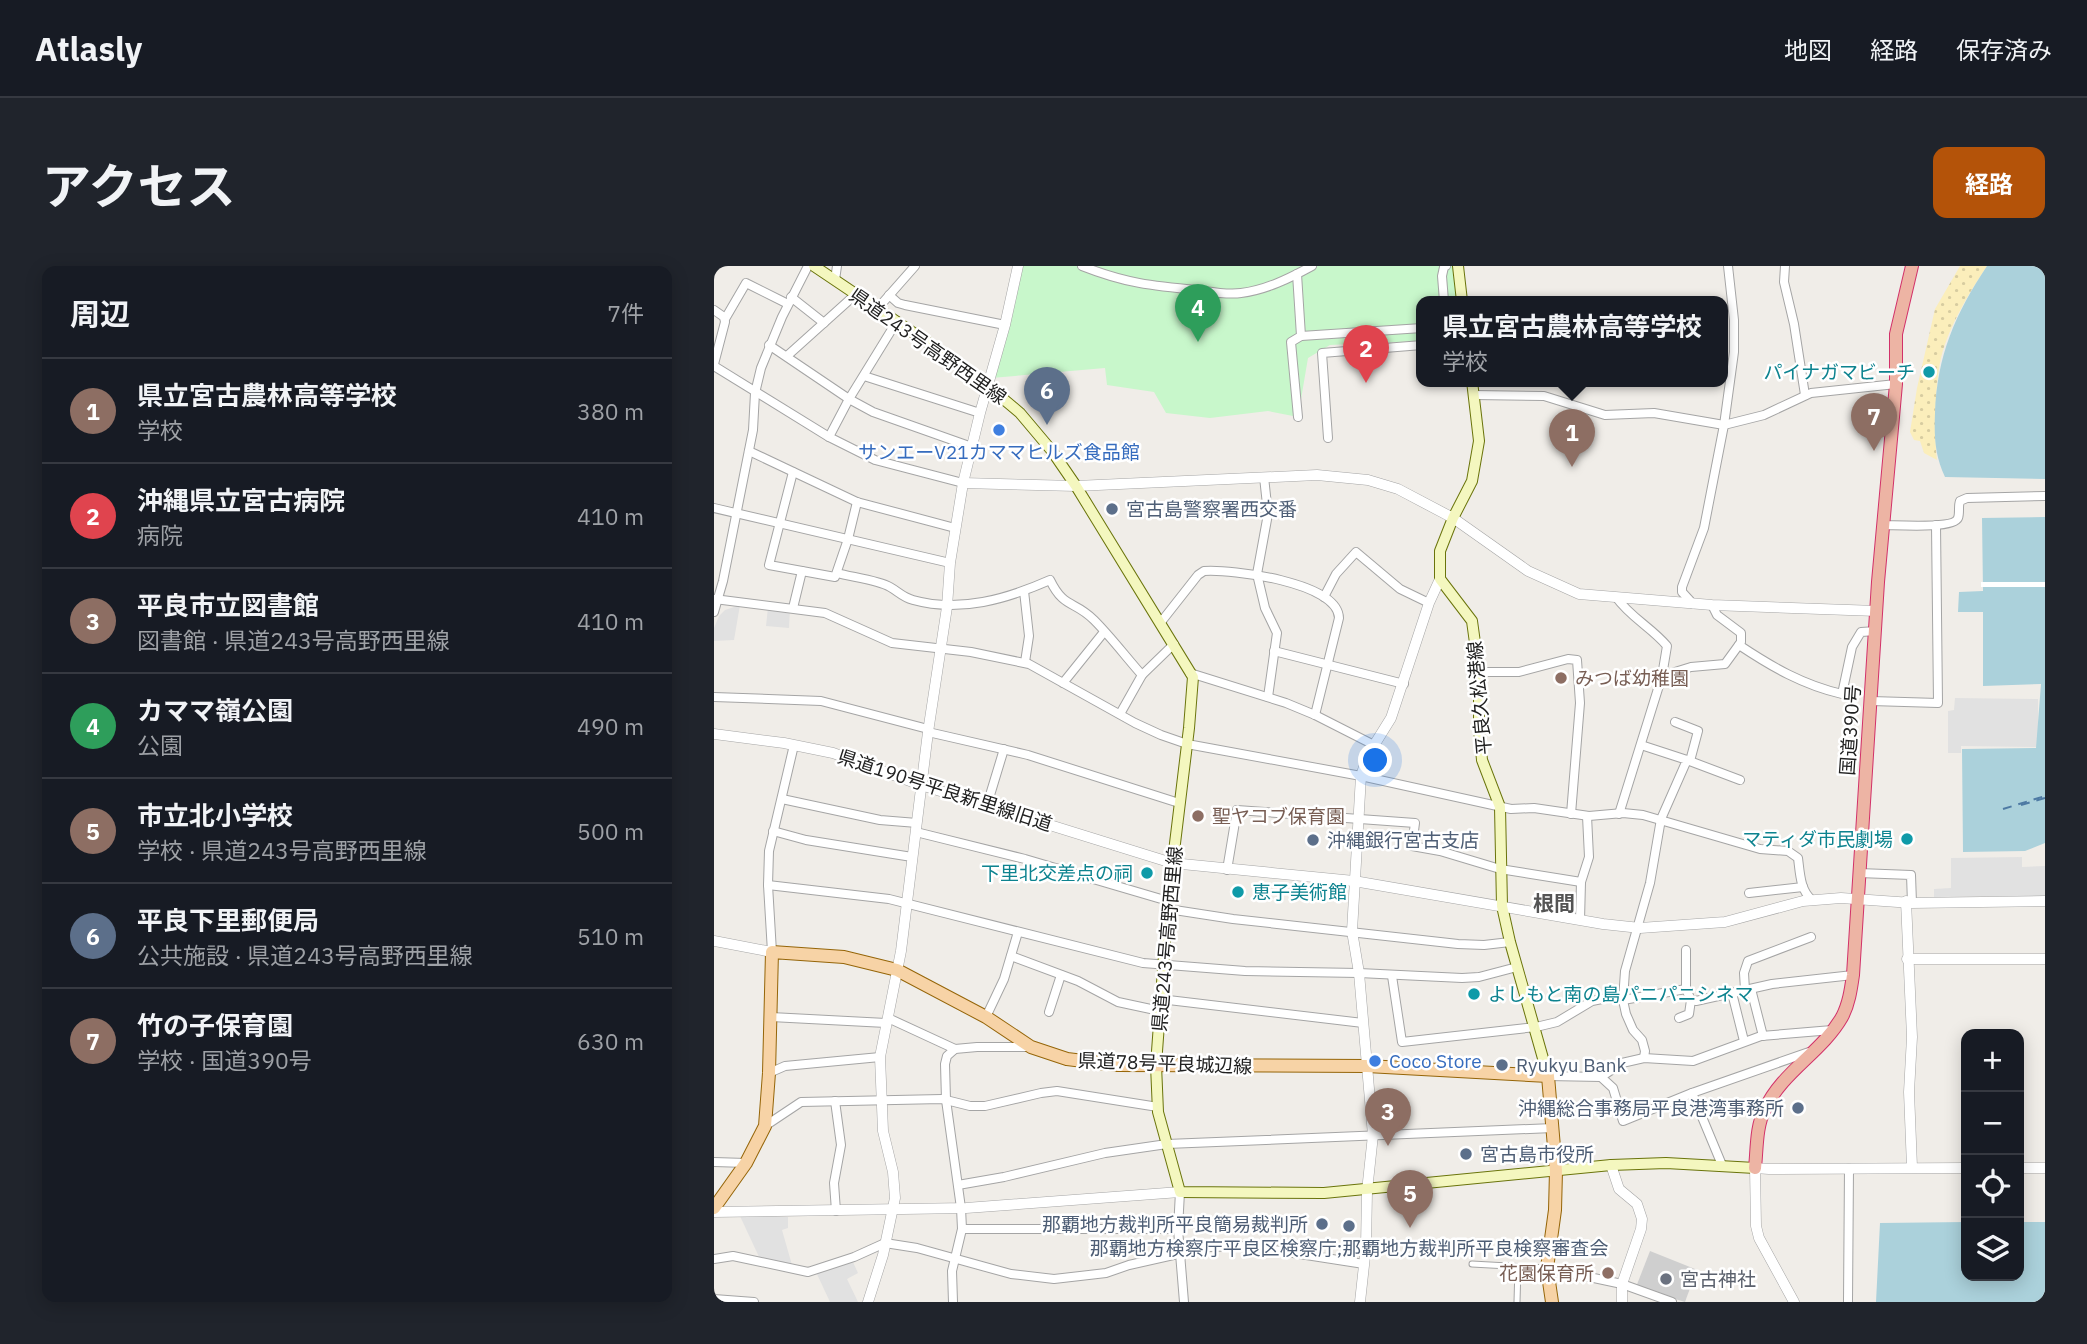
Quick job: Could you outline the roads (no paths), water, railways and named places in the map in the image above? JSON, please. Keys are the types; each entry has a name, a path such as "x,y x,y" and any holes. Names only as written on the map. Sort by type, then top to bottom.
{"highway":[{"name":"国道390号","path":"1755,1168 1763,1111 1778,1087 1832,1030 1846,1005 1853,975 1877,611 1896,384 1896,334 1912,266"}],"main road":[{"name":"県道243号高野西里線","path":"814,266 988,384 1020,413 1052,451 1076,486 1193,677 1162,965 1156,1065 1158,1107 1180,1192"},
{"path":"1458,266 1461,296"},
{"path":"1440,579 1440,551 1472,481 1479,441 1473,387"},
{"name":"平良久松港線","path":"1440,579 1472,621 1479,672 1482,760 1500,807 1502,906 1548,1076"},
{"path":"714,1210 746,1163 765,1126 772,952"},
{"name":"県道78号平良城辺線","path":"772,952 844,957 897,970 986,1017 1031,1047 1067,1059 1116,1065 1367,1066 1548,1076"},
{"path":"1548,1076 1556,1171 1555,1210 1547,1268 1552,1302"},
{"path":"1180,1192 1324,1194 1611,1165 1666,1163 1755,1168"}],"street":[{"path":"714,612 753,430 755,393 769,345 808,266"},
{"path":"835,280 837,266"},
{"path":"878,308 915,266"},
{"path":"868,1302 895,1198 894,1178 883,1131 880,1057 897,970 947,607 955,528 963,483 1018,266"},
{"path":"1082,266 1115,279 1139,284 1230,294 1259,289 1312,266"},
{"path":"1444,296 1442,276 1446,266"},
{"path":"1693,604 1682,592 1682,587 1704,528 1724,425 1734,352 1734,320 1728,266"},
{"path":"1785,266 1784,282 1792,312 1805,395"},
{"path":"1297,274 1301,336"},
{"path":"824,323 790,301 746,283 725,319 714,365 829,437 875,460 963,483 1076,486 1317,475 1368,480 1398,489 1453,518 1528,571 1579,594 1712,606 1877,611"},
{"path":"787,356 856,294"},
{"path":"889,295 905,305 1005,325"},
{"path":"714,310 725,319"},
{"path":"829,437 897,321"},
{"path":"1298,416 1291,342 1301,336 1416,328"},
{"path":"769,345 873,412 972,446"},
{"path":"1328,438 1322,353 1416,345"},
{"path":"864,376 980,413"},
{"path":"1474,395 1544,396 1605,415 1654,413 1724,425 1764,415 1805,395 1896,384"},
{"path":"749,451 857,502 955,528"},
{"path":"793,471 769,565 835,577 857,502"},
{"path":"1264,477 1268,514 1257,574 1265,608 1277,633 1268,697"},
{"path":"1884,525 1936,525 1956,521 1958,504 1963,499 2045,496"},
{"path":"714,508 950,563"},
{"path":"1871,701 1938,703 1936,525"},
{"path":"1324,597 1336,574 1356,552 1400,589 1429,603"},
{"path":"793,608 802,571"},
{"path":"1161,622 1203,571 1257,574 1287,582 1324,597 1338,609 1339,614 1315,715"},
{"path":"837,573 889,587 898,595 913,600 947,607 995,601 1050,580 1057,595 1063,601 1081,609 1142,675"},
{"path":"1360,1302 1373,1135 1359,973 1352,931 1361,776 1374,745 1391,718 1429,603 1440,579"},
{"path":"1024,591 1029,636 1025,662"},
{"path":"1616,597 1626,611 1661,638 1667,646 1662,676 1619,814"},
{"path":"716,600 793,608 836,616 892,643 971,652 1025,662 1120,715 1187,744 1361,776 1511,809 1534,808 1587,816 1619,814 1661,819 1748,846 1788,851 1798,858 1803,887 1812,900"},
{"path":"1662,676 1691,667 1725,664 1740,645 1741,634 1717,615 1712,606"},
{"path":"1740,645 1779,672 1819,689 1842,694 1852,648 1861,632 1876,631"},
{"path":"1063,683 1104,632"},
{"path":"1120,715 1142,675 1174,644"},
{"path":"1275,651 1404,684"},
{"path":"1479,672 1519,672 1568,659 1577,660 1580,704 1571,814"},
{"path":"1190,673 1315,715 1374,745"},
{"path":"714,697 821,701 1051,762 1179,803"},
{"path":"1644,1058 1642,1040 1633,1030 1623,1000 1625,971 1650,883 1661,819 1688,761 1698,731 1675,722"},
{"name":"県道190号平良新里線旧道","path":"714,734 833,753 921,785 1172,863 1354,881 1638,928 1725,922 1812,900 2045,901"},
{"path":"714,941 772,952 769,851 794,745"},
{"path":"1641,745 1740,780"},
{"path":"987,805 1004,749"},
{"path":"782,799 916,828 1026,859 1168,905 1233,919 1458,944 1510,942"},
{"path":"1227,870 1237,810 1415,823 1412,846 1440,851 1500,869 1581,882"},
{"path":"1580,920 1581,882 1588,857 1587,816"},
{"path":"773,831 806,840 912,856"},
{"path":"1859,873 1911,875 1907,959 1912,1037 1909,1092 1912,1167"},
{"path":"768,885 906,903 1126,960 1162,965 1245,971 1479,977 1517,967"},
{"path":"1749,893 1803,887"},
{"path":"986,1017 1004,979 1018,932"},
{"path":"1763,1036 1744,973 1748,961 1811,937"},
{"path":"1679,1018 1689,1014 1691,1000 1686,989 1685,950"},
{"path":"1012,956 1118,1002 1160,1011"},
{"path":"1907,959 2045,959"},
{"path":"1049,1012 1061,975"},
{"path":"1691,1000 1772,984 1853,975"},
{"path":"1392,976 1402,1042 1536,1027 1557,1022 1592,1001 1607,998 1623,1000 1686,989"},
{"path":"1732,993 1744,1041"},
{"path":"1160,999 1363,1023"},
{"path":"771,1017 887,1021 955,1049"},
{"path":"1548,1076 1601,1077 1622,1063 1644,1058 1693,1061 1763,1036 1832,1030"},
{"path":"953,1302 954,1258 962,1229 946,1100 945,1064 949,1052 955,1049 977,1046 1031,1047"},
{"path":"1601,1077 1613,1088 1623,1121 1692,1093 1811,1051"},
{"path":"769,1073 785,1066 880,1057"},
{"path":"765,1126 802,1102 946,1100 970,1106 985,1106 1057,1091 1158,1107"},
{"path":"1692,1093 1722,1166"},
{"path":"835,1101 841,1145 834,1183 836,1211"},
{"path":"958,1185 1105,1153 1167,1144 1553,1128"},
{"path":"714,1162 746,1163"},
{"path":"1611,1165 1619,1189 1637,1204 1642,1219 1622,1284 1622,1302"},
{"path":"1794,1302 1759,1238 1756,1226 1755,1168 1961,1168"},
{"path":"1849,1168 1849,1302"},
{"path":"2024,1168 2045,1168"},
{"path":"714,1210 961,1208 1180,1192 1178,1229 1184,1302"},
{"path":"962,1229 1178,1229"},
{"path":"714,1259 733,1256 808,1272 854,1257 885,1243 1011,1274 1054,1279 1106,1273 1129,1265 1209,1247 1248,1246 1364,1264"},
{"path":"1472,1264 1547,1268 1622,1284 1672,1302"},
{"path":"1517,1302 1518,1267"},
{"path":"714,1298 754,1302"}],"water":[{"path":"1987,266 2045,266 2045,479 1945,477 1939,462 1935,413 1939,373 1957,319"},
{"path":"2045,517 2045,843 2025,851 1963,852 1962,749 2036,748 2041,684 1983,686 1983,612 1958,612 1959,592 1983,591 1982,518"},
{"path":"1961,1222 1961,1281 2024,1281 2024,1222 2045,1222 2045,1302 1876,1302 1880,1223"}],"place":[{"name":"カママ嶺公園","path":"1198,342"},
{"name":"パイナガマビーチ","path":"1929,372"},
{"name":"沖縄県立宮古病院","path":"1366,383"},
{"name":"平良下里郵便局","path":"1047,425"},
{"name":"サンエーV21カママヒルズ食品館","path":"999,430"},
{"name":"竹の子保育園","path":"1874,451"},
{"name":"県立宮古農林高等学校","path":"1572,467"},
{"name":"宮古島警察署西交番","path":"1112,509"},
{"name":"みつば幼稚園","path":"1561,678"},
{"name":"聖ヤコブ保育園","path":"1198,816"},
{"name":"マティダ市民劇場","path":"1907,839"},
{"name":"沖縄銀行宮古支店","path":"1313,840"},
{"name":"下里北交差点の祠","path":"1147,873"},
{"name":"恵子美術館","path":"1238,892"},
{"name":"よしもと南の島パニパニシネマ","path":"1474,994"},
{"name":"Coco Store","path":"1375,1061"},
{"name":"Ryukyu Bank","path":"1502,1065"},
{"name":"沖縄総合事務局平良港湾事務所","path":"1798,1108"},
{"name":"平良市立図書館","path":"1388,1146"},
{"name":"宮古島市役所","path":"1466,1154"},
{"name":"那覇地方裁判所平良簡易裁判所","path":"1322,1224"},
{"name":"那覇地方検察庁平良区検察庁;那覇地方裁判所平良検察審査会","path":"1349,1226"},
{"name":"市立北小学校","path":"1410,1228"},
{"name":"花園保育所","path":"1608,1273"},
{"name":"宮古神社","path":"1666,1279"}],"district":[{"name":"根間","path":"1554,904"}]}
